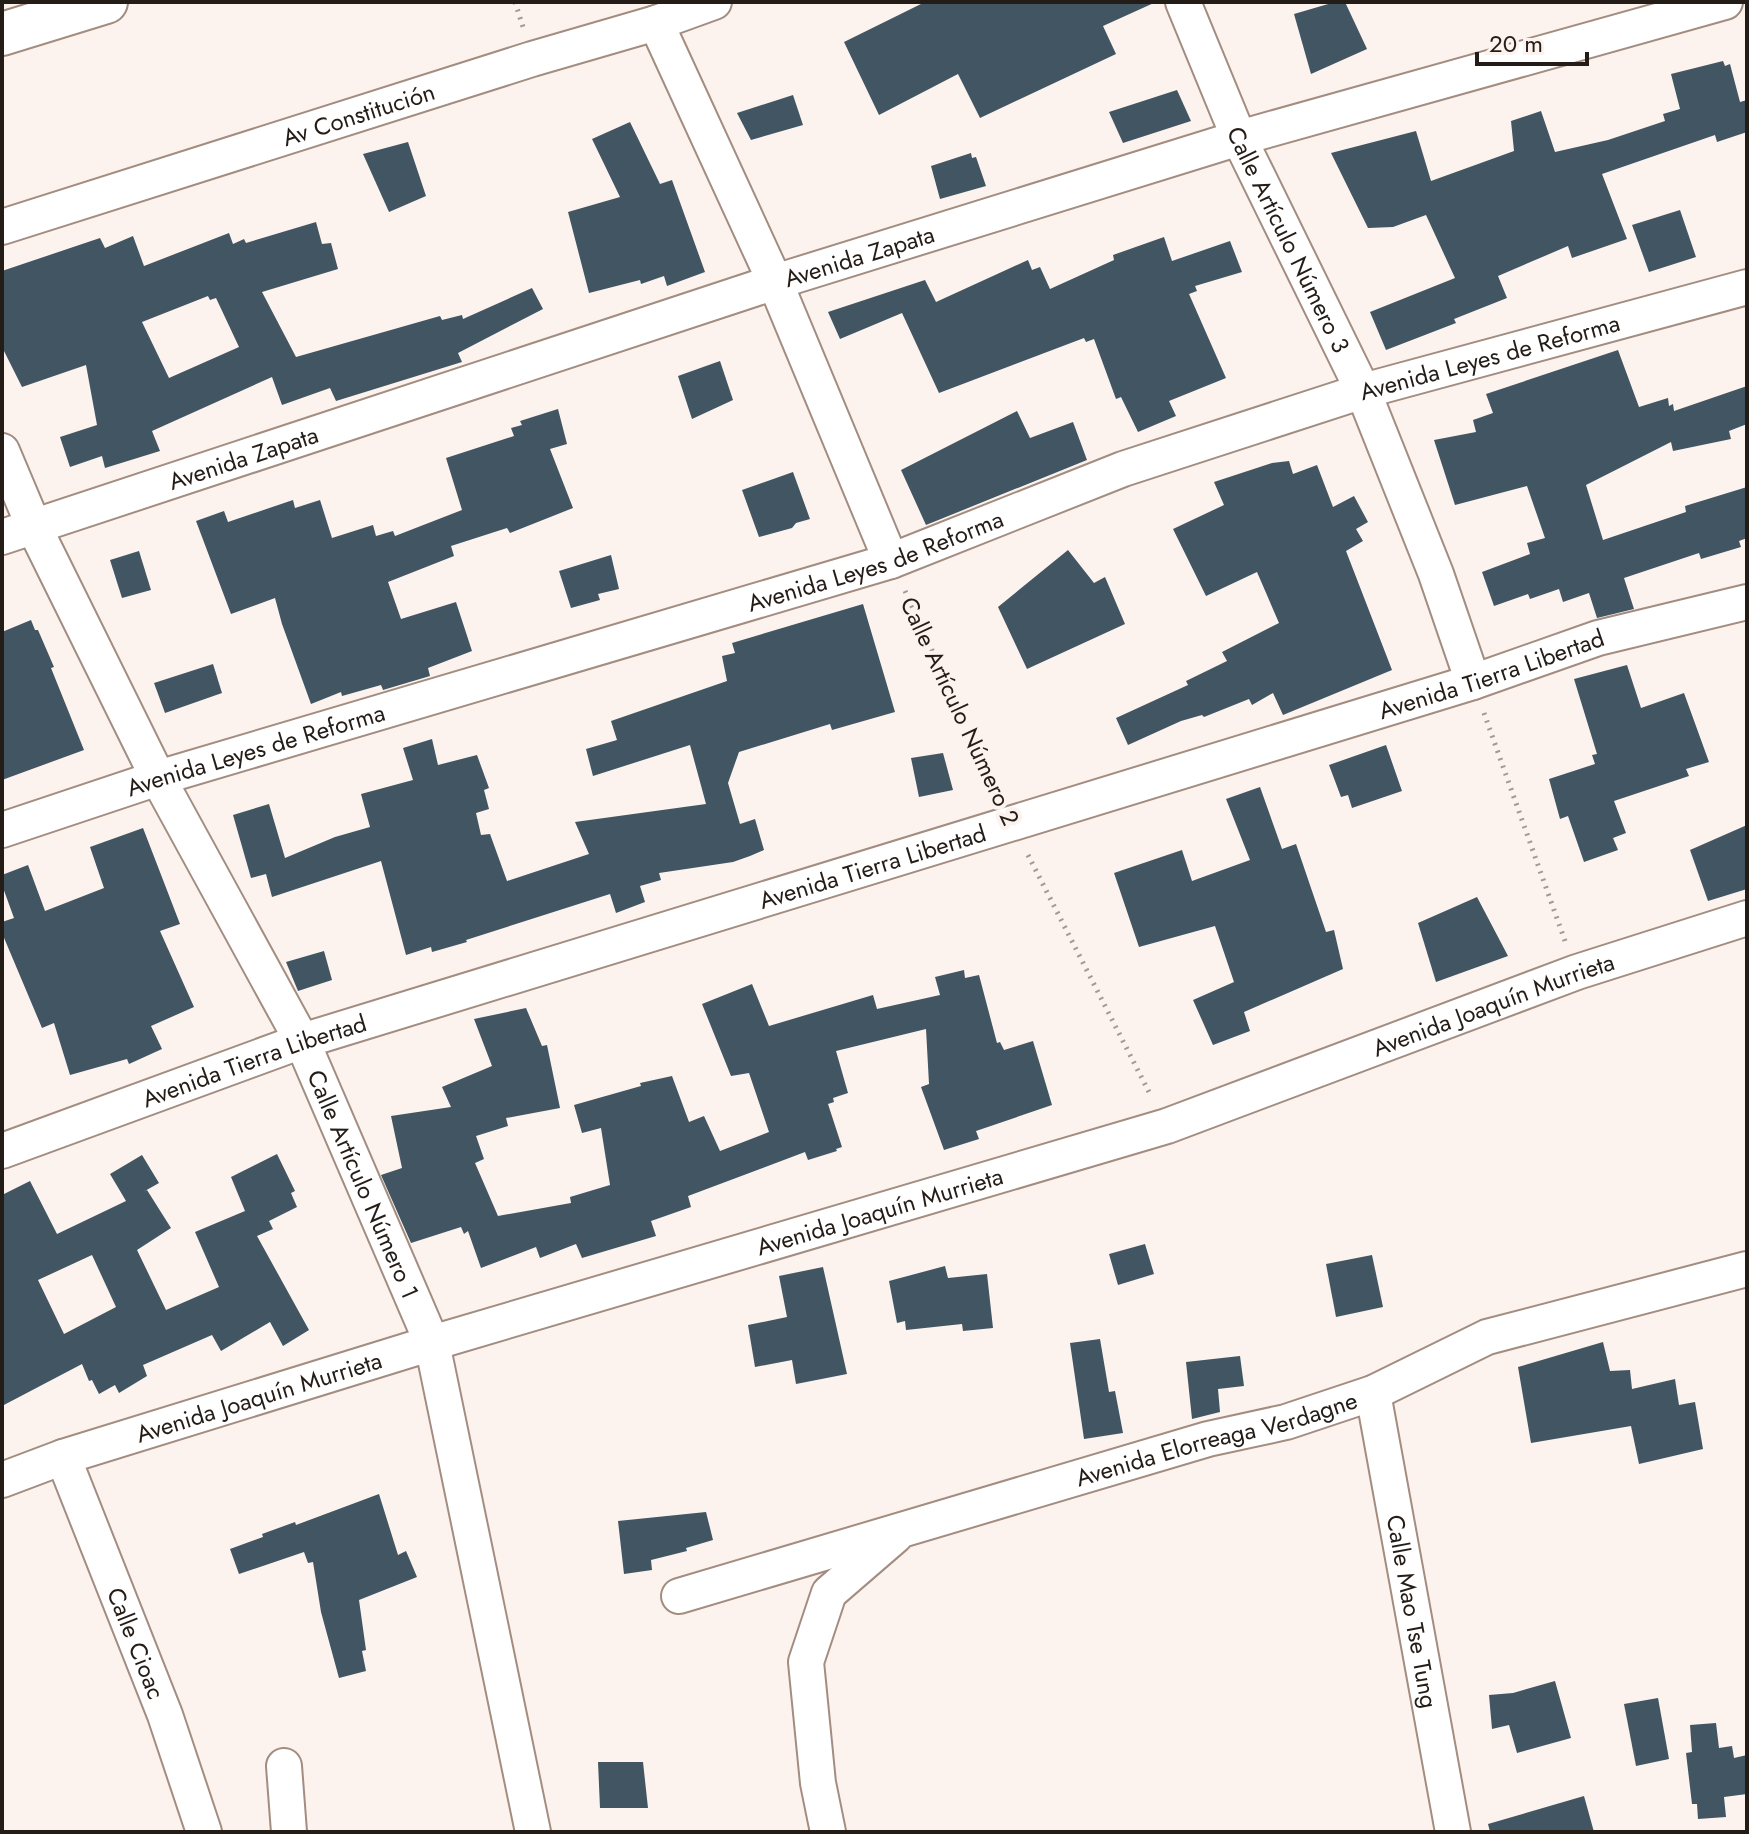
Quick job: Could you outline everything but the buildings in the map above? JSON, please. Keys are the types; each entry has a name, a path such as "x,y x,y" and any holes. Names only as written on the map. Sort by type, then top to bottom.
{"street":[{"path":"2,34 106,2"},
{"name":"Calle Artículo Número 3","path":"1183,2 1239,138 1363,391 1436,574 1473,682"},
{"name":"Avenida Zapata","path":"18,532 775,282 1239,138 1725,2"},
{"name":"Av Constitución","path":"2,227 532,59 656,23 699,4"},
{"path":"656,23 775,282 891,561"},
{"name":"Avenida Leyes de Reforma","path":"2,830 158,778 891,561 1123,469 1363,391 1747,287"},
{"name":"Calle Artículo Número 1","path":"2,451 18,532 302,1041 432,1343 533,1832"},
{"name":"Avenida Tierra Libertad","path":"2,1151 302,1041 1473,682 1598,638 1747,602"},
{"name":"Avenida Joaquín Murrieta","path":"2,1480 63,1457 432,1343 1167,1126 1577,972 1747,918"},
{"name":"Avenida Elorreaga Verdagne","path":"679,1596 1208,1439 1286,1422 1373,1393 1487,1337 1747,1269"},
{"name":"Calle Mao Tse Tung","path":"1373,1393 1453,1832"},
{"name":"Calle Cioac","path":"63,1457 165,1715 204,1832"},
{"path":"828,1832 818,1783 806,1662 829,1593 904,1528"},
{"path":"284,1766 289,1832"}],"path":[{"name":"Calle Artículo Número 2","path":"891,561 1012,824 1167,1126"},
{"path":"1473,682 1577,972"}]}
